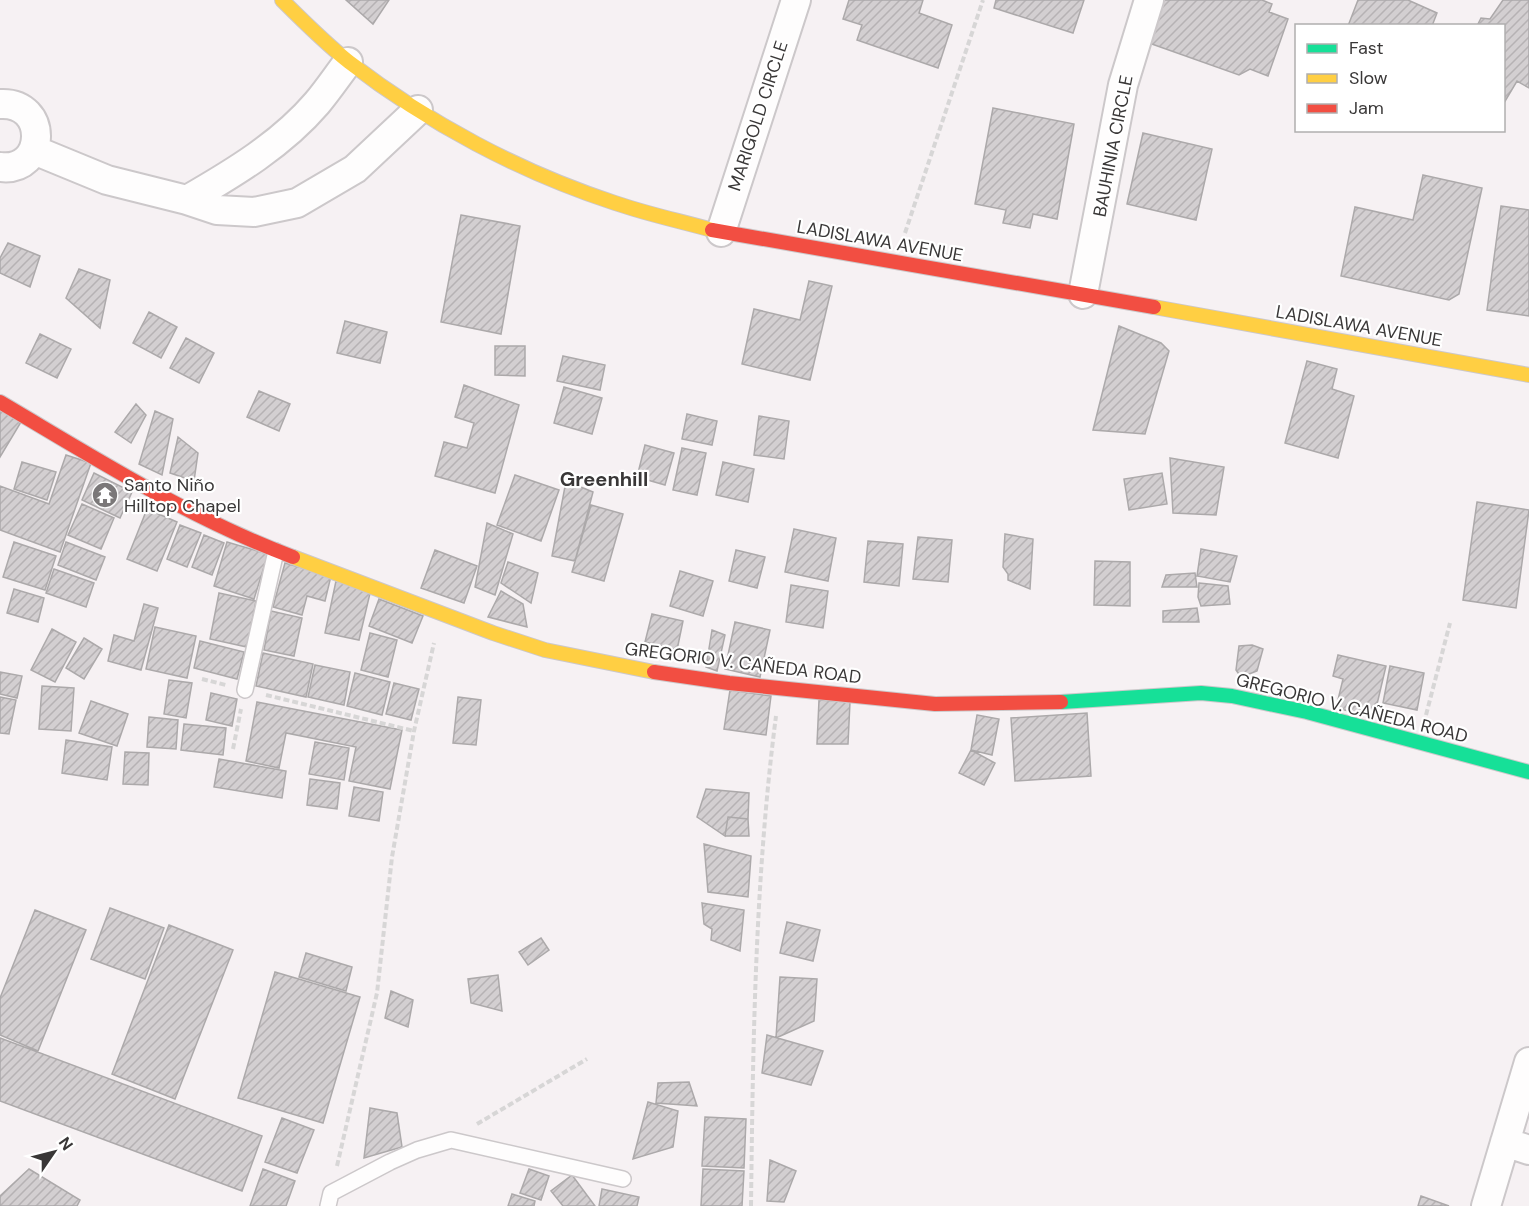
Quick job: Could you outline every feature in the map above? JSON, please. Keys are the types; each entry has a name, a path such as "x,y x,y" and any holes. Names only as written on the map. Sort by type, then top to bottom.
{"street":[{"name":"LADISLAWA AVENUE","path":"282,0 348,62 418,110 472,141 539,173 599,197 721,232 1083,294 1529,375"},
{"name":"MARIGOLD CIRCLE","path":"721,232 796,0"},
{"name":"BAUHINIA CIRCLE","path":"1083,294 1123,85 1149,0"},
{"path":"187,200 231,174 278,141 316,104 348,62"},
{"path":"0,104 8,103 20,107 30,115 37,138 34,150 27,159 18,165 0,167"},
{"path":"34,150 107,180 217,210 254,212 297,203 355,169 418,110"},
{"name":"GREGORIO V. CAÑEDA ROAD","path":"0,402 163,498 216,525 276,551 545,650 661,673 779,689 935,704 1051,703 1189,693 1221,695 1285,707 1529,772"},
{"path":"1486,1206 1517,1146 1529,1062"}],"lane":[{"path":"245,690 276,551"},
{"path":"329,1199 399,1158 451,1140 623,1179"}],"path":[{"path":"895,262 983,0"},
{"path":"329,1199 377,993 392,858 414,731 441,612"},
{"path":"1419,742 1450,623"},
{"path":"202,679 414,731"},
{"path":"751,1206 761,861 766,794 779,689"},
{"path":"233,749 245,690"},
{"path":"451,1140 587,1059"}],"building":[{"path":"346,0 389,0 373,24"},
{"path":"849,0 923,0 919,13 952,25 938,68 857,40 862,25 843,19"},
{"path":"996,0 1084,0 1073,33 994,8"},
{"path":"1164,0 1262,0 1272,4 1269,12 1288,19 1268,76 1250,69 1239,75 1149,43"},
{"path":"1358,0 1408,0 1437,13 1433,24 1349,24"},
{"path":"1503,0 1529,0 1529,88 1517,81 1505,101 1505,24 1478,24 1481,18 1490,19"},
{"path":"993,108 1074,124 1057,219 1033,214 1030,228 1003,223 1006,210 975,204"},
{"path":"1143,133 1212,149 1196,220 1127,204"},
{"path":"1423,175 1482,188 1459,294 1449,300 1341,276 1355,207 1413,220"},
{"path":"1501,206 1529,210 1529,316 1487,310"},
{"path":"461,215 520,226 501,334 441,322"},
{"path":"8,243 40,256 30,287 0,273 0,258"},
{"path":"79,269 110,280 100,328 66,298"},
{"path":"809,281 832,286 810,380 742,364 754,309 800,320"},
{"path":"149,312 177,327 161,358 133,343"},
{"path":"345,321 387,332 380,363 337,353"},
{"path":"1119,326 1161,343 1169,351 1145,434 1093,430"},
{"path":"40,334 71,349 57,378 26,363"},
{"path":"186,338 214,353 199,383 170,368"},
{"path":"495,346 525,346 525,376 495,375"},
{"path":"563,356 605,365 600,390 557,381"},
{"path":"1307,361 1337,369 1332,389 1354,396 1338,458 1285,443"},
{"path":"464,385 519,405 495,493 435,476 444,442 467,448 474,423 455,417"},
{"path":"564,387 602,398 592,434 554,423"},
{"path":"259,391 290,404 279,431 247,417"},
{"path":"136,404 146,415 131,443 115,432"},
{"path":"0,410 21,422 0,457"},
{"path":"155,411 173,419 162,475 139,464"},
{"path":"687,414 717,421 712,445 682,439"},
{"path":"759,416 789,421 784,459 754,455"},
{"path":"178,437 198,453 194,481 170,473"},
{"path":"645,445 674,453 665,485 637,477"},
{"path":"682,448 706,453 697,495 673,490"},
{"path":"66,455 91,463 60,552 0,530 0,486 49,504"},
{"path":"1170,458 1224,467 1216,515 1173,513"},
{"path":"22,462 56,472 47,500 14,489"},
{"path":"723,462 754,469 748,502 716,495"},
{"path":"94,473 132,492 120,518 82,500"},
{"path":"1162,473 1167,504 1129,510 1124,479"},
{"path":"515,475 559,490 541,541 497,525"},
{"path":"566,481 593,492 575,561 552,556"},
{"path":"1477,502 1529,510 1516,608 1463,600"},
{"path":"82,504 114,518 101,549 68,535"},
{"path":"591,505 623,514 604,581 572,572"},
{"path":"147,509 177,522 157,571 127,559"},
{"path":"487,523 513,534 495,595 475,587"},
{"path":"180,525 201,533 187,567 167,559"},
{"path":"794,529 836,538 828,581 785,572"},
{"path":"1005,534 1033,539 1030,589 1008,580 1008,574 1003,567"},
{"path":"204,535 224,543 212,575 192,567"},
{"path":"918,537 952,540 948,582 913,579"},
{"path":"868,541 903,544 899,586 864,582"},
{"path":"14,542 56,556 45,590 3,577"},
{"path":"66,542 105,557 96,580 58,565"},
{"path":"227,542 268,554 254,599 214,586"},
{"path":"1201,549 1237,556 1230,582 1197,576"},
{"path":"435,550 477,566 464,603 421,588"},
{"path":"736,550 765,557 757,588 729,581"},
{"path":"1095,561 1130,562 1130,606 1094,605"},
{"path":"508,562 538,573 531,603 501,583"},
{"path":"285,563 331,576 325,601 307,596 302,615 273,607"},
{"path":"54,569 94,583 86,607 46,593"},
{"path":"680,571 713,581 703,616 670,606"},
{"path":"1195,573 1197,587 1162,587 1166,575"},
{"path":"336,581 371,589 359,640 325,633"},
{"path":"1199,583 1228,586 1230,604 1201,606 1198,597"},
{"path":"791,585 828,591 823,628 786,622"},
{"path":"14,589 44,598 38,622 7,613"},
{"path":"501,591 523,604 527,627 488,617"},
{"path":"219,593 256,601 247,647 210,639"},
{"path":"379,599 423,616 412,643 369,626"},
{"path":"144,604 158,608 141,670 108,661 114,635 134,641"},
{"path":"1197,608 1199,622 1163,622 1163,611"},
{"path":"271,611 302,618 294,656 264,650"},
{"path":"652,614 683,621 677,650 645,642"},
{"path":"735,622 770,630 760,677 725,669"},
{"path":"155,627 196,636 187,678 146,669"},
{"path":"52,629 76,642 55,682 31,670"},
{"path":"712,630 725,635 717,671 706,667"},
{"path":"370,633 397,640 388,677 361,670"},
{"path":"84,638 102,649 84,679 66,668"},
{"path":"200,641 244,652 237,679 194,668"},
{"path":"1252,645 1263,649 1257,671 1241,677 1236,670 1239,646"},
{"path":"263,653 313,664 306,697 256,686"},
{"path":"1338,655 1386,666 1374,717 1336,708 1343,679 1333,676"},
{"path":"315,665 350,672 344,705 308,697"},
{"path":"1390,666 1424,673 1417,710 1383,703"},
{"path":"0,672 22,676 17,698 0,694"},
{"path":"355,673 390,682 382,715 347,706"},
{"path":"169,680 192,683 186,718 164,714"},
{"path":"394,683 419,689 411,720 386,714"},
{"path":"42,686 74,688 71,731 39,729"},
{"path":"730,690 771,696 766,735 724,729"},
{"path":"211,693 237,699 232,726 206,720"},
{"path":"0,697 16,700 9,734 0,733"},
{"path":"458,697 481,700 476,745 453,743"},
{"path":"819,700 850,702 848,744 817,744"},
{"path":"91,701 128,714 117,746 79,733"},
{"path":"257,702 402,730 390,789 349,781 356,747 286,733 279,768 246,761"},
{"path":"1087,713 1091,776 1015,781 1011,718"},
{"path":"977,715 999,719 992,755 971,750"},
{"path":"149,717 178,720 176,749 147,747"},
{"path":"184,724 226,728 223,755 181,750"},
{"path":"66,740 112,747 107,780 62,773"},
{"path":"315,742 349,748 344,780 309,774"},
{"path":"971,750 995,763 984,785 959,773"},
{"path":"125,752 149,753 148,785 123,784"},
{"path":"219,759 286,771 282,798 214,787"},
{"path":"310,779 340,783 337,809 307,805"},
{"path":"354,787 383,792 379,821 349,816"},
{"path":"706,789 749,793 748,819 728,817 725,836 697,817"},
{"path":"728,817 748,819 749,836 725,836"},
{"path":"704,844 751,856 748,897 708,892"},
{"path":"702,903 744,910 740,951 711,940 712,929 704,924"},
{"path":"110,908 164,928 145,979 91,959"},
{"path":"35,910 86,930 38,1051 0,1035 0,998"},
{"path":"787,922 820,930 813,961 780,953"},
{"path":"169,925 233,950 175,1099 112,1074"},
{"path":"541,938 549,950 528,965 519,952"},
{"path":"306,953 352,967 346,991 299,977"},
{"path":"275,972 360,997 323,1123 238,1098"},
{"path":"498,975 502,1011 471,1003 468,979"},
{"path":"780,977 817,979 814,1021 776,1038"},
{"path":"391,991 413,1000 408,1027 385,1018"},
{"path":"767,1035 823,1051 811,1085 762,1073"},
{"path":"0,1038 262,1136 242,1191 0,1101"},
{"path":"689,1082 697,1106 656,1103 658,1083"},
{"path":"648,1102 678,1111 673,1147 633,1159"},
{"path":"370,1108 397,1113 402,1147 364,1158"},
{"path":"705,1117 746,1119 744,1168 702,1166"},
{"path":"282,1118 314,1130 297,1173 265,1162"},
{"path":"770,1160 796,1171 784,1202 767,1201"},
{"path":"29,1169 80,1200 77,1206 0,1206 0,1196"},
{"path":"263,1169 295,1181 286,1206 250,1206"},
{"path":"529,1169 549,1176 541,1200 520,1193"},
{"path":"703,1169 744,1171 742,1206 701,1206"},
{"path":"572,1175 595,1206 563,1206 551,1191"},
{"path":"602,1189 639,1197 637,1206 599,1206"},
{"path":"512,1194 535,1201 534,1206 508,1206"},
{"path":"1421,1196 1449,1206 1418,1206"}],"traffic: fast":[{"path":"1061,702 1201,693 1232,696 1307,712 1529,772"}],"traffic: slow":[{"path":"282,0 349,62 411,105 476,144 580,191 639,211 712,230"},
{"path":"1154,307 1529,375"},
{"path":"293,557 493,633 545,650 654,672"}],"traffic: jam":[{"path":"712,230 1154,307"},
{"path":"0,402 180,506 293,557"},
{"path":"654,672 729,683 935,704 1061,702"}],"place":[{"name":"Santo Niño Hilltop Chapel","path":"105,495"}],"district":[{"name":"Greenhill","path":"604,479"}]}
